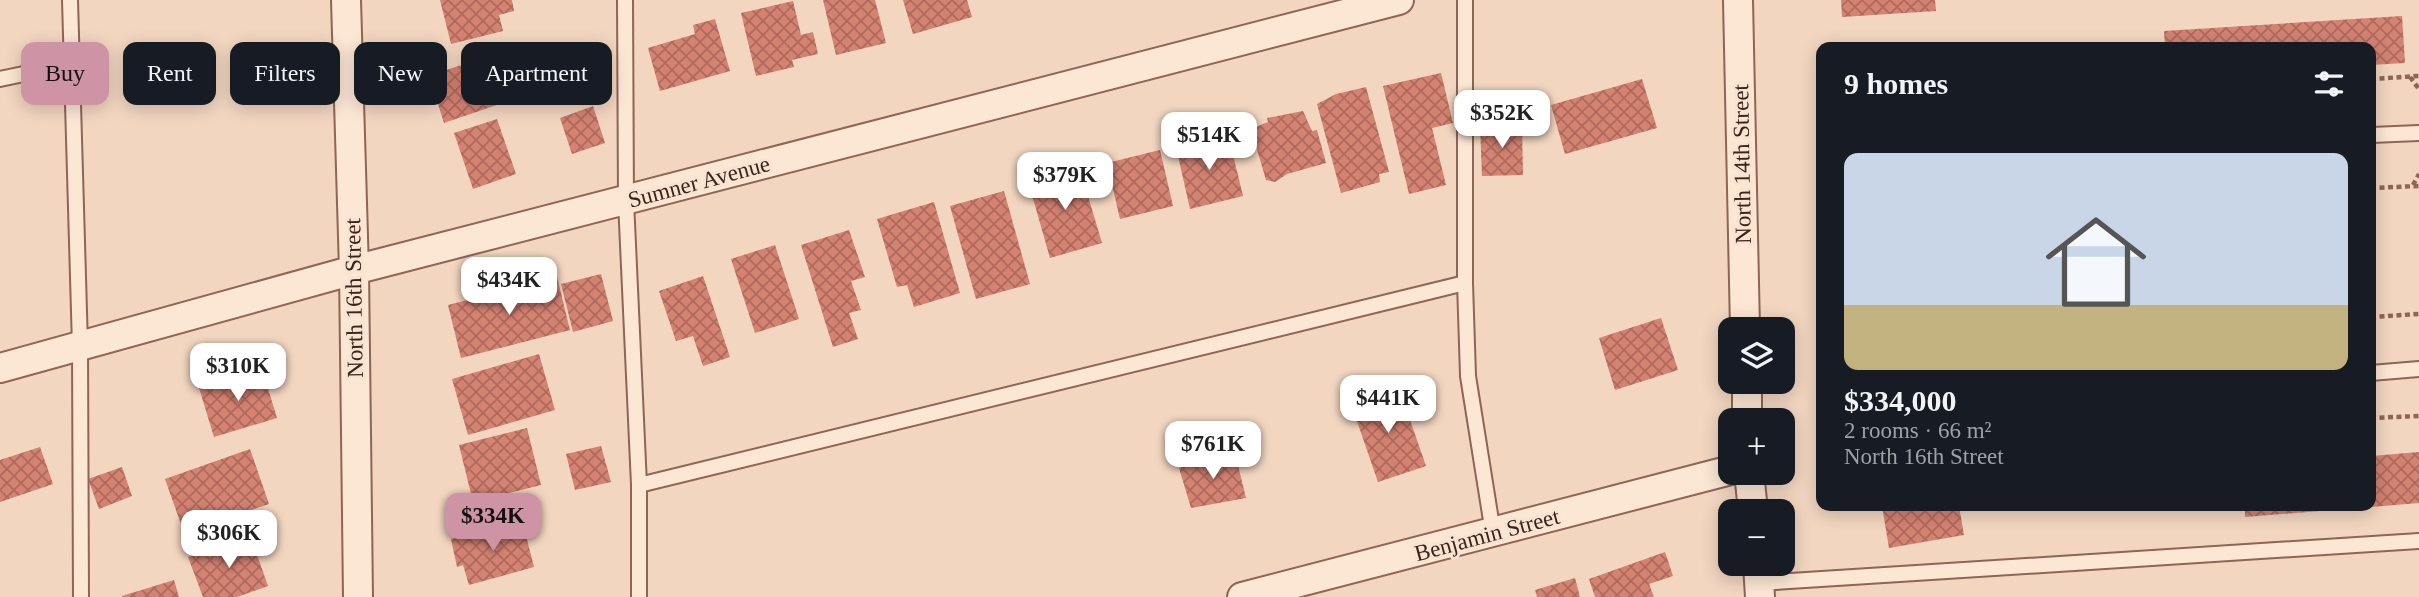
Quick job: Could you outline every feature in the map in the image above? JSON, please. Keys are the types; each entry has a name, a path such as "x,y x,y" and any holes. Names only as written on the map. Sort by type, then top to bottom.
{"street":[{"name":"North 16th Street","path":"346,0 354,270 358,597"},
{"name":"Sumner Avenue","path":"0,368 354,270 1399,0"},
{"name":"North 14th Street","path":"1738,0 1745,317"},
{"name":"Benjamin Street","path":"1242,597 1718,473"}],"lane":[{"path":"70,0 71,42"},
{"path":"625,0 626,201 639,485 639,597"},
{"path":"1465,0 1465,284 1468,376 1493,533"},
{"path":"0,79 21,75"},
{"path":"73,105 80,346 81,597"},
{"path":"2376,135 2419,133"},
{"path":"639,485 1465,284"},
{"path":"2376,373 2419,369"},
{"path":"1759,581 2419,541"}],"path":[{"path":"2376,79 2419,76"},
{"path":"2410,77 2419,89"},
{"path":"2376,188 2416,186 2419,174"},
{"path":"2376,317 2419,314"},
{"path":"2376,418 2419,416"}],"building":[{"path":"440,0 512,0 514,11 499,15 503,31 451,44"},
{"path":"823,0 875,0 886,43 836,55"},
{"path":"903,0 967,0 972,17 913,34"},
{"path":"1841,0 1935,0 1936,11 1842,17"},
{"path":"793,1 801,35 813,32 818,54 792,60 794,67 756,76 741,13"},
{"path":"2402,16 2405,63 2376,65 2376,42 2165,42 2164,31"},
{"path":"715,19 730,71 660,91 648,48 695,34 693,25"},
{"path":"461,65 461,105 497,105 444,123 438,105 447,105 447,70"},
{"path":"1441,73 1453,123 1432,128 1446,185 1409,194 1383,86"},
{"path":"1642,79 1657,128 1565,154 1551,105"},
{"path":"1366,87 1389,172 1379,174 1380,182 1341,193 1317,104 1336,94"},
{"path":"593,106 605,143 572,154 560,118"},
{"path":"1303,111 1312,131 1317,130 1326,163 1287,174 1275,182 1266,180 1251,129 1268,122 1267,118"},
{"path":"497,119 516,174 473,189 454,133"},
{"path":"1522,124 1523,175 1482,176 1480,125"},
{"path":"1228,134 1243,196 1190,209 1176,147"},
{"path":"1160,150 1173,206 1120,219 1107,163"},
{"path":"1079,166 1102,243 1050,258 1028,181"},
{"path":"1004,191 1030,284 976,299 950,206"},
{"path":"934,202 960,293 914,307 907,285 897,287 877,219"},
{"path":"849,230 865,277 851,281 861,310 849,313 858,339 833,347 801,245"},
{"path":"775,245 799,319 755,333 731,259"},
{"path":"601,274 613,321 573,332 561,284"},
{"path":"703,276 730,357 703,366 693,336 676,341 659,291"},
{"path":"557,277 570,330 461,358 448,305"},
{"path":"1661,318 1678,370 1615,390 1599,338"},
{"path":"539,354 555,410 468,435 452,379"},
{"path":"262,369 277,418 214,437 199,388"},
{"path":"1399,388 1426,466 1378,482 1351,404"},
{"path":"527,428 541,485 473,502 459,445"},
{"path":"601,446 611,482 575,490 566,454"},
{"path":"40,447 53,484 0,502 0,460"},
{"path":"250,449 269,504 184,533 165,479"},
{"path":"2419,452 2419,503 2376,507 2376,456"},
{"path":"1235,453 1246,498 1191,508 1179,468"},
{"path":"122,467 132,496 99,509 88,479"},
{"path":"1883,511 1960,511 1964,535 1889,548"},
{"path":"2245,511 2320,511 2245,517"},
{"path":"523,524 534,567 469,585 463,565 457,567 451,539"},
{"path":"250,535 268,586 237,597 203,597 188,557"},
{"path":"1665,552 1673,576 1649,584 1654,597 1595,597 1589,579"},
{"path":"1575,578 1580,597 1537,597 1535,590"},
{"path":"174,580 179,597 122,597 122,596"}]}
